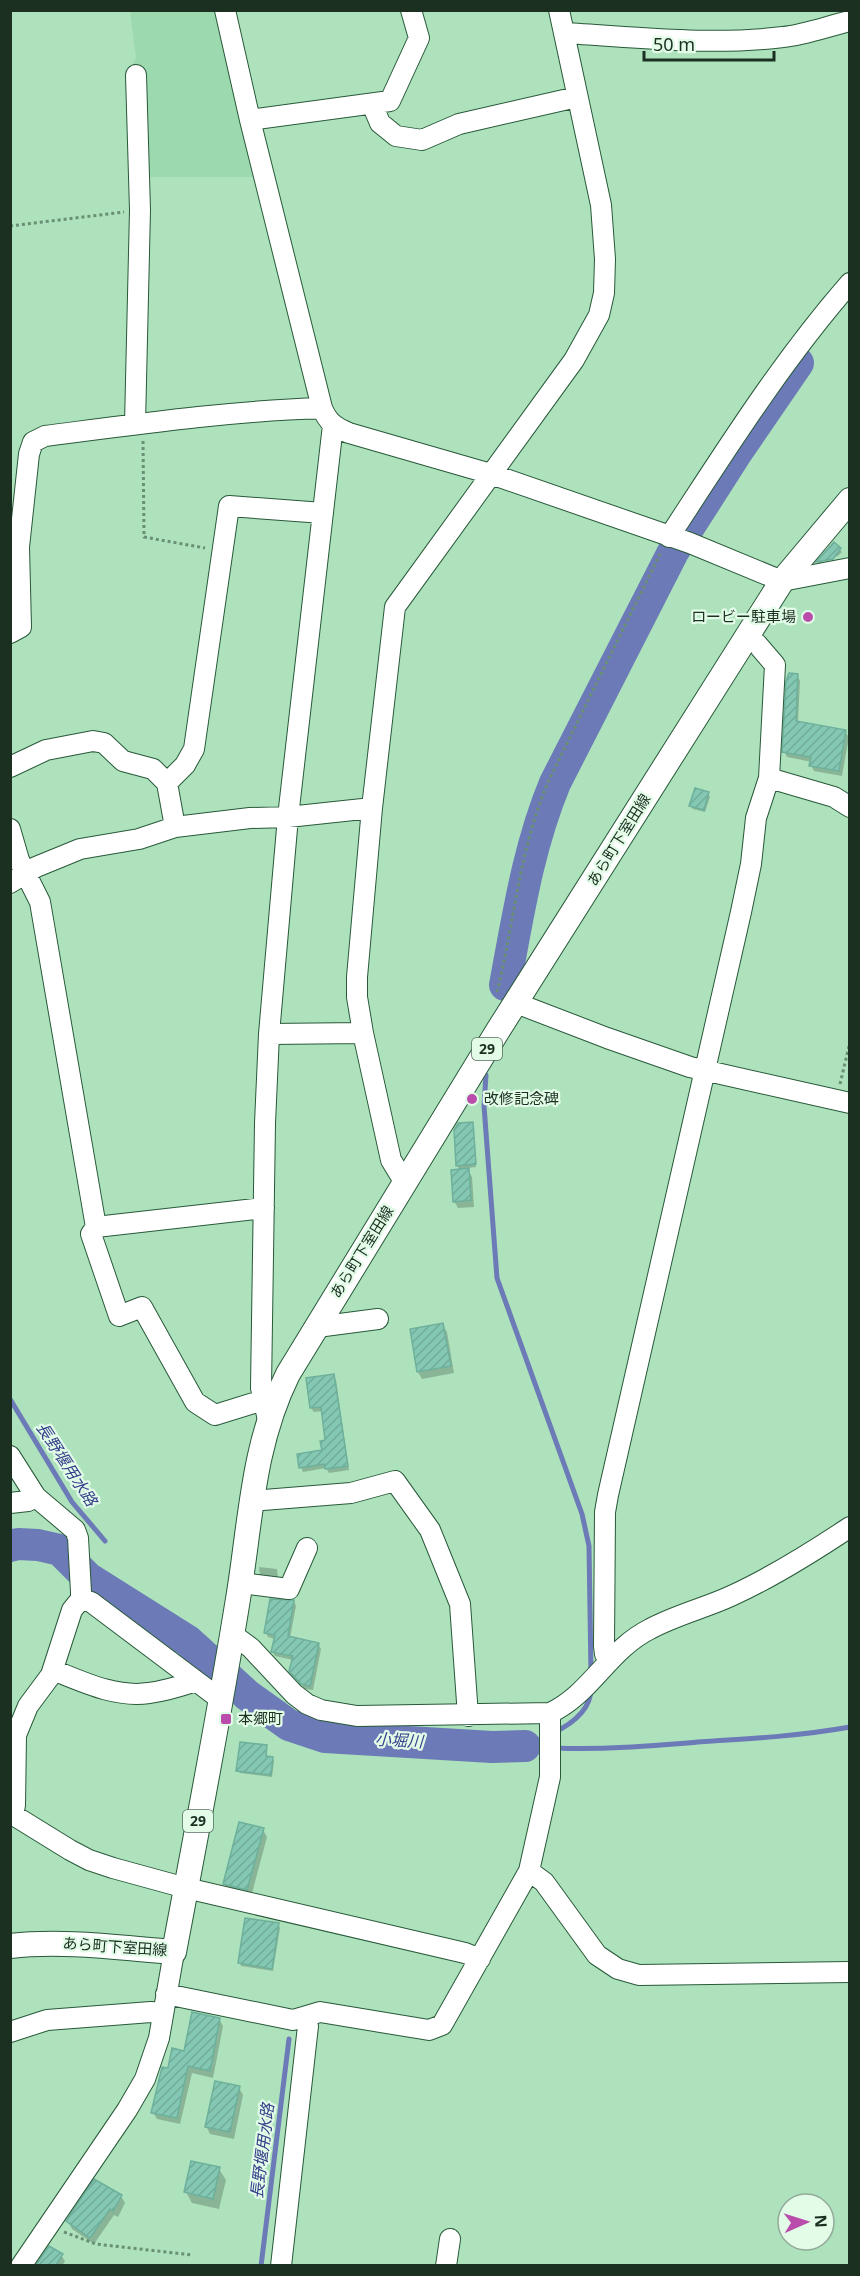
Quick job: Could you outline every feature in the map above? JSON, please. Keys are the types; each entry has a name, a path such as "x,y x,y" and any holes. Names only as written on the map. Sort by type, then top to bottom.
{"main road":[{"name":"あら町下室田線","path":"10,1946 43,1943 82,1944 174,1952 231,1640 266,1410 405,1183 506,1000 746,639 782,581 849,500"}],"street":[{"path":"225,10 250,120 327,421 349,433 491,474 678,539 782,581 849,568"},
{"path":"250,120 390,101 419,38 411,10"},
{"path":"405,1183 391,1160 357,998 372,808 395,607 574,360 599,315 605,259 601,205 559,10"},
{"path":"564,33 746,40 785,37 826,18 849,21"},
{"path":"136,75 140,210 139,424"},
{"path":"372,104 380,123 396,136 422,140 459,124 577,97"},
{"path":"678,539 776,377 849,283"},
{"path":"10,633 21,627 19,547 33,442 45,436 139,424 254,411 322,408"},
{"path":"10,829 19,860 18,879 40,902 96,1227 91,1234 119,1316 142,1307 195,1402 215,1414 266,1410 261,1388 269,1034 288,817 333,425"},
{"path":"167,783 185,765 194,749 229,506 323,513"},
{"path":"604,1665 605,1512 608,1495 706,1070 751,864 756,818 769,778 775,665 757,644 746,639"},
{"path":"10,767 46,750 93,741 104,743 123,761 153,769 167,783 175,827"},
{"path":"769,778 834,797 849,807"},
{"path":"18,879 36,867 80,849 138,839 175,827 372,808"},
{"path":"506,1000 608,1038 706,1070 843,1102"},
{"path":"269,1034 363,1033"},
{"path":"96,1227 264,1208"},
{"path":"317,1327 378,1319"},
{"path":"10,1456 36,1497 75,1530 78,1538 81,1595 72,1610 51,1675 28,1706 16,1735 15,1805 12,1814 89,1860 186,1888 465,1953 480,1959"},
{"path":"252,1501 351,1493 395,1481 430,1530 460,1604 468,1716"},
{"path":"10,1503 28,1501 36,1497"},
{"path":"231,1640 252,1648 300,1699 321,1710 357,1716 549,1717 584,1689 604,1665 629,1642 650,1629 730,1597 782,1571 849,1527"},
{"path":"240,1583 289,1589 307,1548"},
{"path":"81,1595 196,1681 220,1695"},
{"path":"53,1670 95,1687 123,1693 148,1693 196,1681"},
{"path":"10,2032 46,2020 151,2012 164,2004 293,2020 320,2012 429,2030 442,2025 529,1871 550,1778 549,1717"},
{"path":"529,1871 544,1882 597,1955 618,1969 639,1975 849,1972"},
{"path":"21,2265 127,2110 145,2079 159,2038 174,1952"},
{"path":"281,2265 308,2026 303,2018"},
{"path":"446,2265 450,2239"}],"path":[{"path":"10,226 140,210"},
{"path":"139,424 144,537 222,551"},
{"path":"506,1000 535,813 549,780 678,539"},
{"path":"843,1102 849,1042"},
{"path":"48,2226 96,2244 192,2255"}],"shaded area":[{"path":"130,11 235,11 256,177 134,177 130,68 136,58"}],"building":[{"path":"834,542 841,548 833,559 816,562"},
{"path":"789,673 798,674 796,721 846,730 839,771 809,766 811,757 782,752 786,681"},
{"path":"695,788 709,792 704,810 689,806"},
{"path":"473,1122 476,1164 456,1166 454,1130 458,1123"},
{"path":"469,1168 471,1200 453,1202 451,1170"},
{"path":"443,1323 451,1366 417,1372 410,1329"},
{"path":"334,1374 348,1466 325,1469 324,1464 299,1468 297,1454 322,1450 320,1441 325,1440 321,1407 310,1408 306,1378"},
{"path":"270,1599 294,1600 288,1636 319,1643 310,1686 301,1684 289,1671 293,1656 271,1652 275,1635 264,1633"},
{"path":"240,1742 267,1745 266,1756 273,1757 271,1775 236,1771"},
{"path":"239,1822 264,1828 247,1890 223,1884"},
{"path":"245,1918 279,1923 272,1969 238,1963"},
{"path":"192,2012 220,2018 210,2071 188,2066 177,2118 151,2113 162,2067 168,2068 172,2048 184,2051"},
{"path":"215,2081 240,2086 230,2132 205,2127"},
{"path":"191,2161 220,2167 213,2199 184,2192"},
{"path":"94,2179 122,2195 113,2211 110,2209 90,2238 66,2221"},
{"path":"49,2246 63,2254 56,2265 36,2265"}],"waterway":[{"path":"505,985 531,857 555,783 673,552 798,363"},
{"path":"486,1075 484,1106 497,1278 582,1514 589,1546 591,1673"},
{"name":"長野堰用水路","path":"10,1399 72,1502 105,1541"},
{"name":"小堀川","path":"10,1546 38,1545 60,1550 88,1578 188,1641 247,1695 289,1725 325,1737 492,1747 525,1746"},
{"path":"553,1733 567,1725 584,1710 591,1688"},
{"name":"小堀川","path":"555,1748 644,1746 774,1737 850,1727"},
{"path":"525,1746 545,1737"},
{"name":"小堀川","path":"525,1746 546,1747"},
{"name":"長野堰用水路","path":"261,2266 289,2039"}],"place":[{"name":"ロービー駐車場","path":"808,617"},
{"name":"改修記念碑","path":"472,1099"},
{"name":"本郷町","path":"226,1719"}]}
